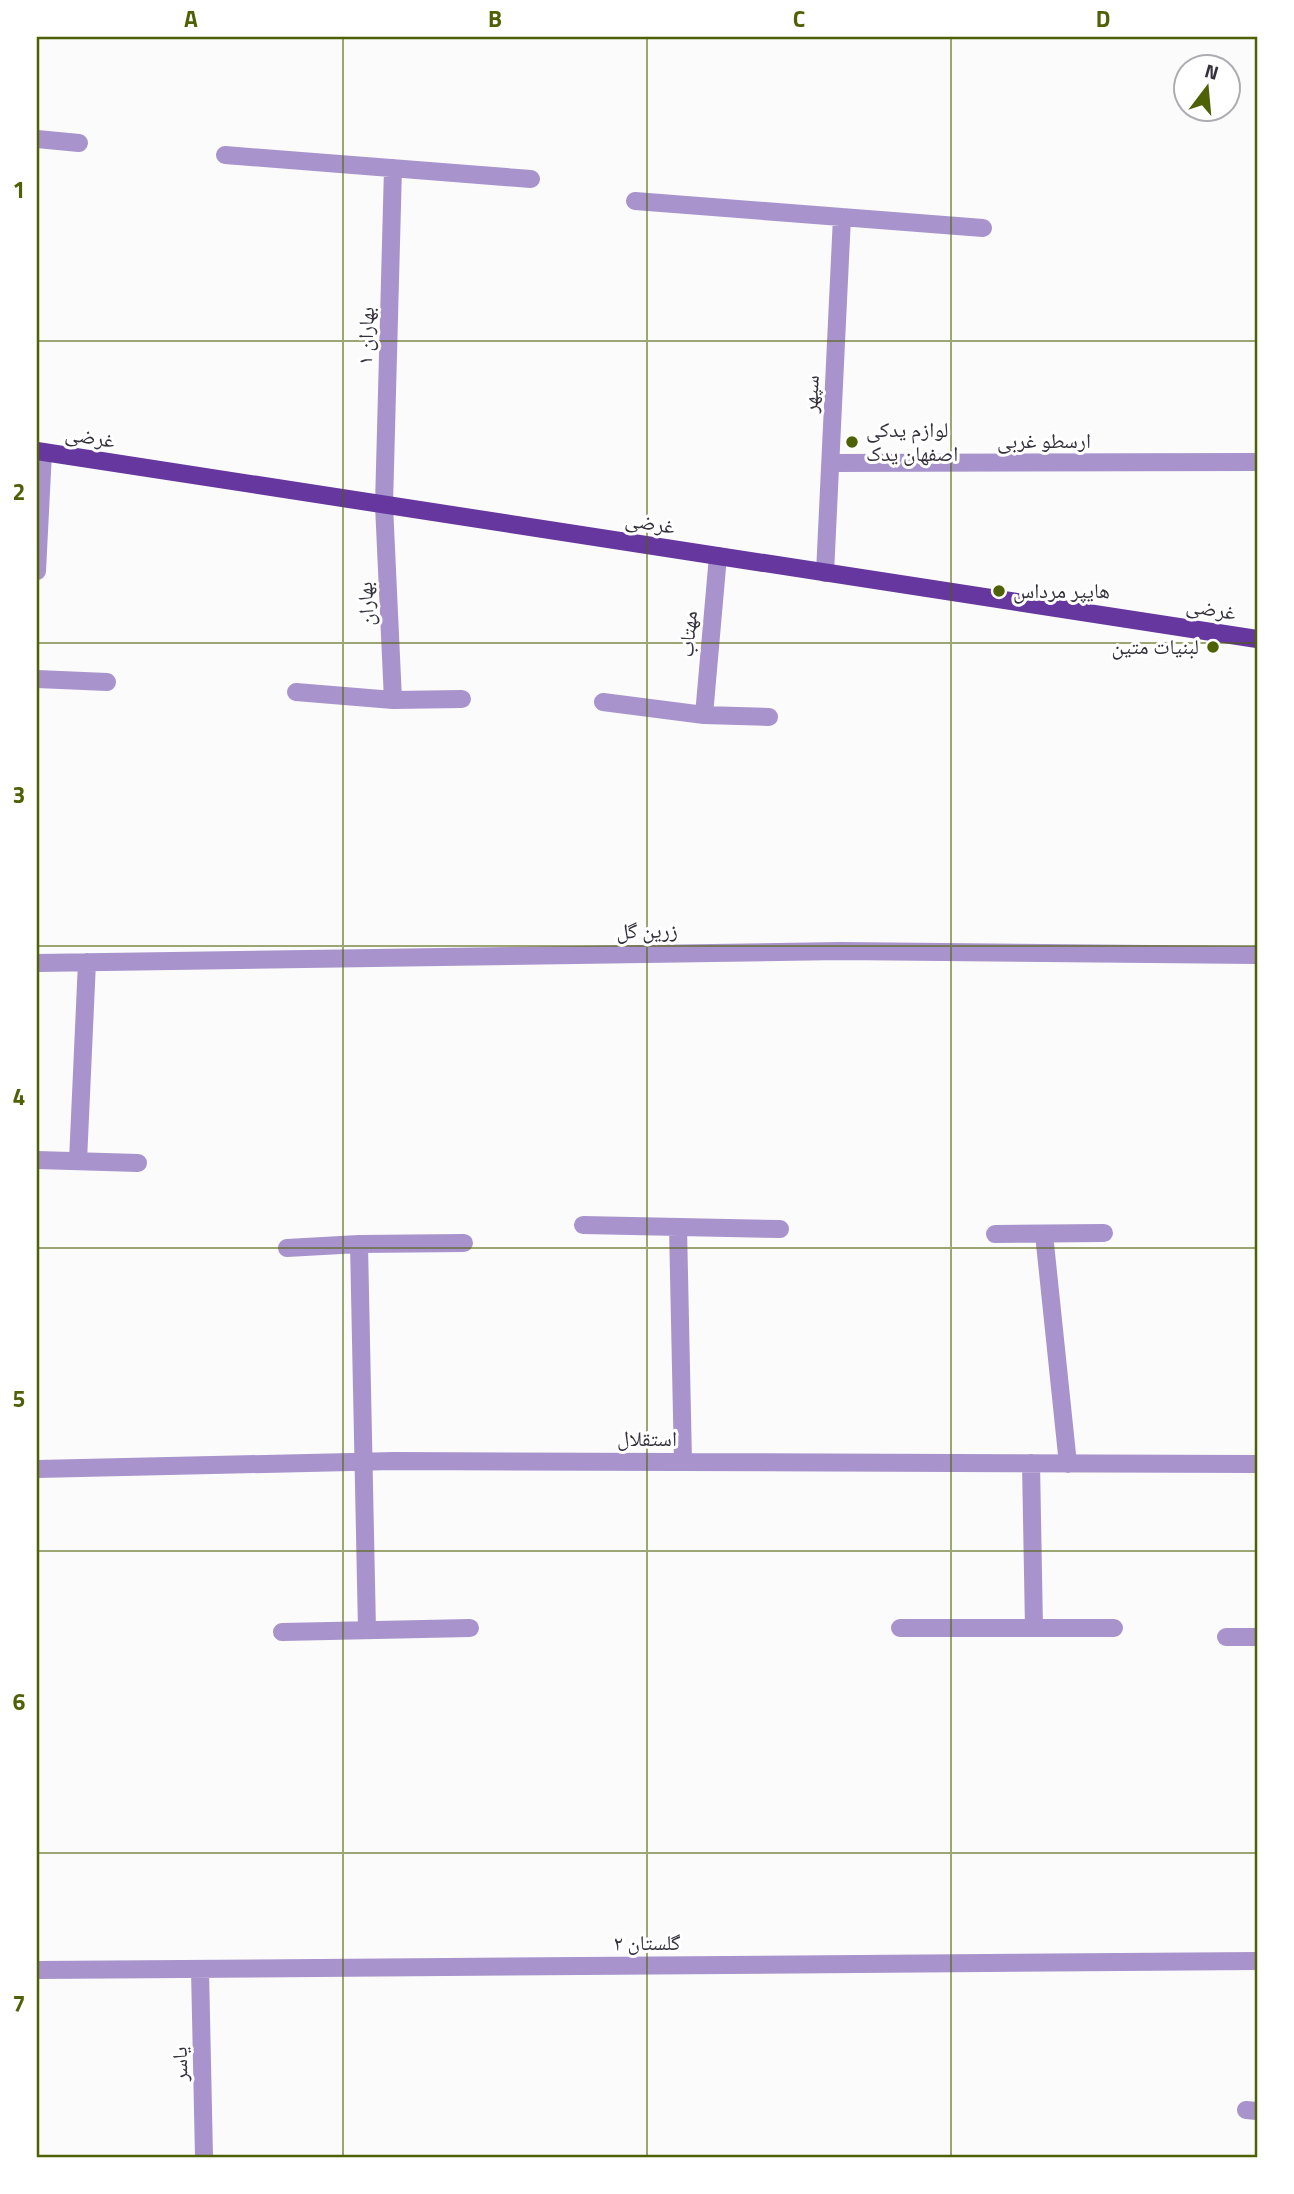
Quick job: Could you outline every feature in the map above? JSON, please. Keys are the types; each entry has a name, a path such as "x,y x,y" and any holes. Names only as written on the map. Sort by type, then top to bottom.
{"main road":[{"name":"غرضی","path":"40,452 1257,639"}],"street":[{"path":"37,139 79,143"},
{"path":"225,155 531,178"},
{"name":"بهاران ۱","path":"384,505 393,168"},
{"path":"635,201 983,228"},
{"name":"سپهر","path":"825,573 842,216"},
{"path":"37,571 40,452"},
{"name":"ارسطو غربی","path":"831,463 1257,462"},
{"name":"بهاران","path":"384,505 393,700"},
{"name":"مهتاب","path":"704,715 718,556"},
{"path":"37,679 107,682"},
{"path":"296,692 393,700 462,699"},
{"path":"603,702 704,715 769,717"},
{"name":"زرین گل","path":"37,963 841,951 1257,955"},
{"path":"78,1161 87,962"},
{"path":"37,1160 138,1163"},
{"path":"583,1225 780,1228"},
{"path":"678,1227 683,1462"},
{"path":"995,1234 1104,1233"},
{"path":"1044,1234 1068,1464"},
{"path":"287,1248 464,1243"},
{"path":"359,1244 367,1630"},
{"name":"استقلال","path":"37,1469 363,1461 1257,1464"},
{"path":"1031,1464 1034,1628"},
{"path":"282,1632 470,1628"},
{"path":"901,1628 1114,1628"},
{"path":"1226,1637 1257,1637"},
{"name":"گلستان ۲","path":"37,1970 1257,1961"},
{"name":"یاسر","path":"200,1969 204,2157"}],"place":[{"name":"لوازم یدکی اصفهان یدک","path":"852,442"},
{"name":"هایپر مرداس","path":"999,591"},
{"name":"لبنیات متین","path":"1213,647"}]}
